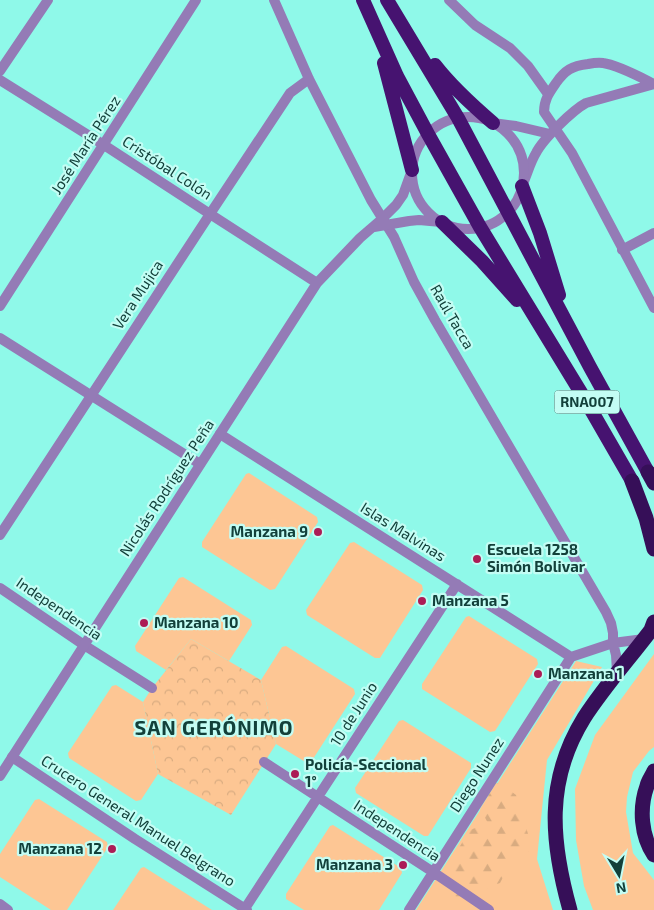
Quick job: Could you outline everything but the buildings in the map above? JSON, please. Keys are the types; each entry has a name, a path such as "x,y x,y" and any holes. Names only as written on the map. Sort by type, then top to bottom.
{"highway":[{"name":"RNA007","path":"363,0 398,76 480,227 583,396 654,519"},
{"name":"RNA007","path":"388,0 458,118 571,332 652,478"},
{"name":"RNA007","path":"400,20 445,78 465,99 493,123"},
{"name":"RNA007","path":"377,30 395,109 412,170"},
{"name":"RNA007","path":"522,186 540,233 571,332"},
{"name":"RNA007","path":"442,222 482,261 539,324"},
{"path":"632,481 646,518 654,549"},
{"path":"570,910 557,857 555,808 561,770 584,718 617,672 651,630 654,622"},
{"path":"654,772 647,785 642,815 644,832 654,855"}],"street":[{"path":"0,71 48,0"},
{"name":"José María Pérez","path":"0,306 196,0"},
{"name":"Raúl Tacca","path":"274,0 309,80 371,200 394,237 414,282 606,612 613,633 612,643 616,655 617,672"},
{"path":"449,0 475,25 510,48 528,66 548,94"},
{"path":"654,84 614,66 593,63 572,68 562,75 548,94 544,105 544,112 553,132 572,153 654,308"},
{"name":"Cristóbal Colón","path":"0,80 317,283"},
{"name":"Vera Mujica","path":"0,535 290,93 309,80"},
{"path":"480,227 495,221 508,212 517,200 537,151 553,132 580,106 654,84"},
{"path":"384,222 403,195 419,144 428,134 446,122 458,118 478,118 493,123 553,132"},
{"path":"493,123 508,134 519,149 524,167 522,186"},
{"path":"412,170 413,186 419,200 429,213 442,222"},
{"name":"Nicolás Rodríguez Peña","path":"0,776 317,283 360,238 373,227 384,222 419,220 442,222 460,228 480,227"},
{"path":"622,250 654,233"},
{"path":"0,338 200,464"},
{"name":"Islas Malvinas","path":"220,434 571,656"},
{"name":"10 de Junio","path":"246,910 457,584"},
{"name":"Independencia","path":"0,588 152,688"},
{"path":"571,656 612,643 644,639"},
{"name":"Diego Nunez","path":"409,910 571,656"},
{"name":"Crucero General Manuel Belgrano","path":"12,758 246,910"},
{"name":"Independencia","path":"264,762 489,910"},
{"path":"0,904 8,910"}],"green space":[{"path":"249,473 317,517 318,522 275,589 270,590 202,547 202,542 246,474"},
{"path":"354,542 422,585 423,590 380,658 375,658 307,615 306,610 350,543"},
{"path":"183,577 251,620 252,625 229,661 191,639 166,670 136,651 135,646 179,578"},
{"path":"469,616 537,659 538,664 495,731 490,732 422,689 422,684 466,617"},
{"path":"191,639 261,680 276,744 231,815 158,774 143,702"},
{"path":"286,646 354,689 355,694 311,762 307,763 276,744 261,680 282,647"},
{"path":"654,654 654,747 633,772 627,797 626,812 633,853 654,880 654,910 593,910 584,886 576,840 575,789 595,735"},
{"path":"576,661 602,667 547,760 537,859 553,910 416,910"},
{"path":"116,685 143,702 158,774 141,800 136,801 69,758 68,753 112,686"},
{"path":"403,720 471,763 471,768 428,836 424,836 356,793 355,788 399,721"},
{"path":"496,783 504,786 516,795 529,837 529,851 511,862 500,883 454,904 439,880 470,830 488,823 480,809"},
{"path":"39,799 107,842 108,847 67,910 51,910 0,877 0,854 35,800"},
{"path":"333,825 401,868 402,873 379,910 304,910 286,899 286,894 330,826"},
{"path":"144,867 212,910 113,910 141,868"}],"place":[{"name":"Manzana 9","path":"318,532"},
{"name":"Escuela 1258 Simón Bolivar","path":"477,559"},
{"name":"Manzana 5","path":"422,601"},
{"name":"Manzana 10","path":"144,623"},
{"name":"Manzana 1","path":"538,674"},
{"name":"Policía-Seccional 1°","path":"295,774"},
{"name":"Manzana 12","path":"112,849"},
{"name":"Manzana 3","path":"403,865"}],"district":[{"name":"SAN GERÓNIMO","path":"214,728"}]}
